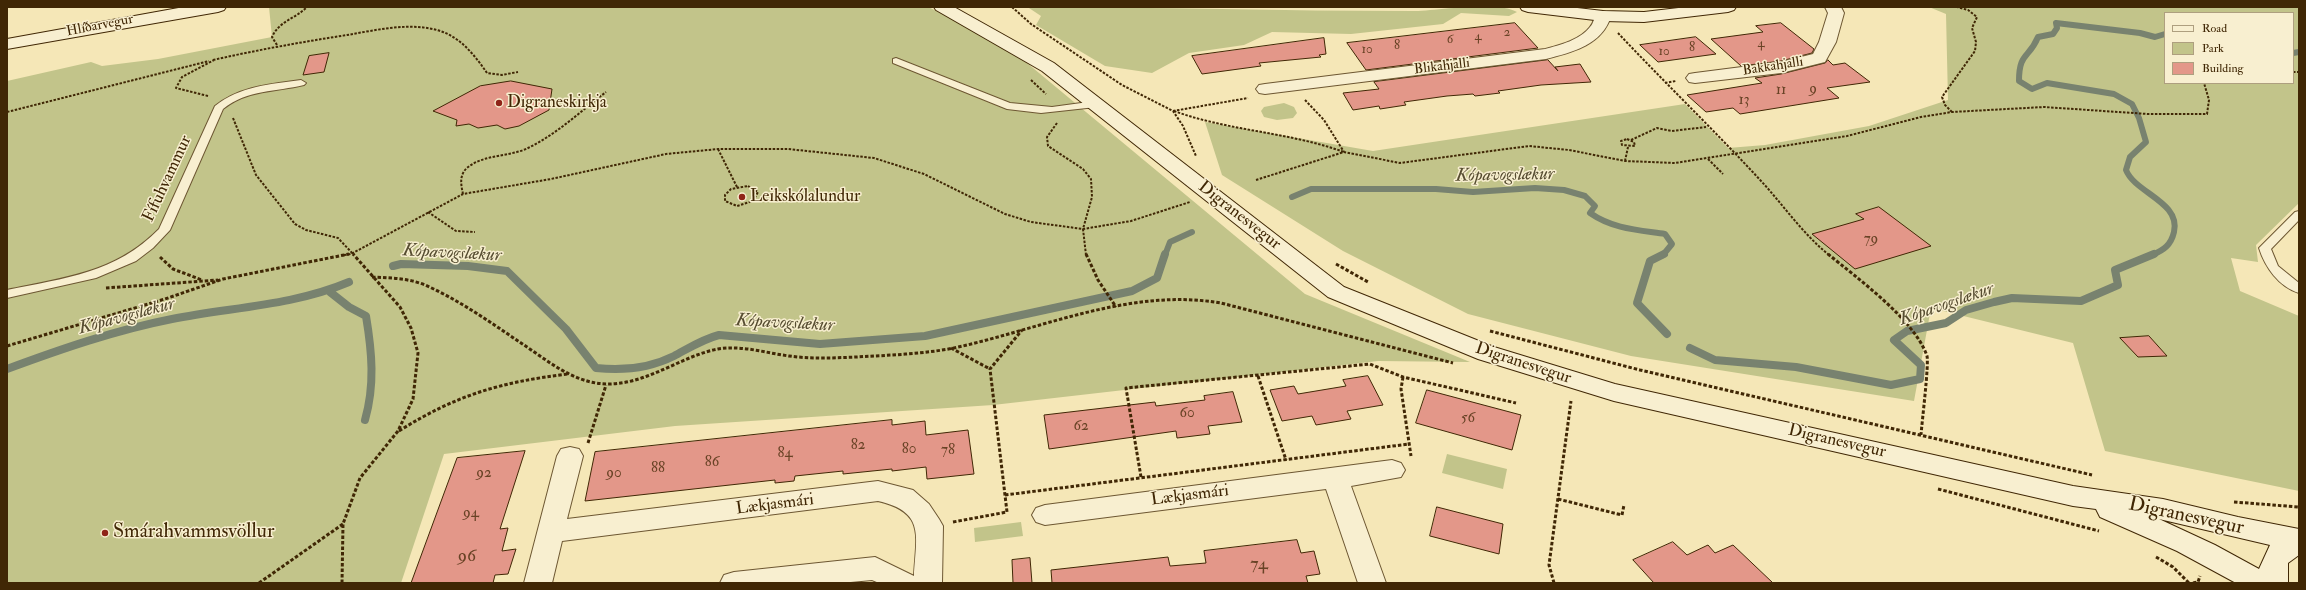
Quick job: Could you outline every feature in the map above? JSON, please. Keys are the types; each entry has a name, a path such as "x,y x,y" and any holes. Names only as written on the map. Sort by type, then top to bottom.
{"street":[{"name":"Hlíðarvegur","path":"7,44 169,14 218,7"},
{"name":"Digranesvegur","path":"942,7 1048,67"},
{"name":"Digranesvegur","path":"975,7 1022,41 1048,67 1336,292 1486,353 1614,392 2073,496 2163,509 2238,528 2299,540"},
{"path":"1528,7 1602,16 1644,17 1728,7"},
{"name":"Bakkahjalli","path":"1695,78 1787,66 1817,60 1827,48 1836,13 1833,7"},
{"name":"Blikahjalli","path":"1258,94 1546,54 1576,46 1597,31 1602,24 1602,16"},
{"path":"538,583 570,456"},
{"name":"Lækjasmári","path":"1045,515 1290,471 1335,478 1392,470"},
{"path":"1335,478 1372,583"},
{"name":"Lækjasmári","path":"551,532 878,491 904,497 920,511 930,526"},
{"name":"Digranesvegur","path":"2073,496 2154,527 2204,550 2260,583"},
{"path":"928,583 930,526"},
{"path":"2274,583 2272,572 2273,562 2278,554 2285,548 2299,544"},
{"path":"734,583 875,568 904,583"}],"lane":[{"path":"896,61 1007,106 1026,110 1057,110 1096,104"},
{"path":"226,101 257,90 301,83"},
{"name":"Fífuhvammur","path":"7,294 104,271 134,259 153,244 172,216 219,108 226,101"},
{"path":"2299,214 2265,248 2268,260 2277,274 2299,289"}],"path":[{"path":"277,45 272,37 276,27 281,22 298,17 307,7"},
{"path":"1012,7 1031,24 1122,85 1152,102 1173,111 1205,122 1313,141 1344,152 1400,163 1529,146 1569,150 1625,161 1675,163 1847,136 1921,117 1952,112 2044,107 2148,114 2207,114 2209,100 2204,84"},
{"path":"1952,112 1945,105 1942,97 1975,52 1976,42 1972,28 1977,16 1968,10 1957,7"},
{"path":"7,112 277,45 407,28 426,28 455,38 469,50 487,73 502,75 518,72"},
{"path":"1620,35 1791,214 1810,240 1888,306 1913,332 1926,357 1921,435"},
{"path":"214,60 182,77 176,88 226,101 256,175 295,224 306,230 338,238 400,307 411,328 418,353 417,376 413,399 398,431 360,478 343,524 342,583"},
{"path":"1025,75 1051,99 1057,110 1057,125 1047,136 1048,146 1055,154 1082,169 1092,179 1093,192 1083,229 1085,254 1103,290 1116,307"},
{"path":"463,194 460,181 462,174 469,166 519,153 538,142 606,92"},
{"path":"1173,111 1258,94"},
{"path":"1303,98 1324,120 1344,152"},
{"path":"1173,111 1183,126 1198,160"},
{"path":"1631,140 1635,146 1628,147 1622,144 1621,140 1641,138 1657,128 1672,131 1707,127"},
{"path":"1625,161 1628,147"},
{"path":"718,149 737,187"},
{"path":"101,288 223,279 351,254 463,194 551,180 666,154 718,149 788,149 840,153 874,158 924,174 1005,214 1031,222 1083,229 1131,221 1192,202"},
{"path":"1256,180 1344,152"},
{"path":"1708,158 1723,174"},
{"path":"737,187 752,187 758,192 758,195 748,204 737,206 727,204 725,201 725,195 737,187"},
{"path":"427,212 456,231 475,232"},
{"path":"153,244 163,262 204,281"},
{"path":"1333,262 1374,285"},
{"path":"372,277 404,279 424,285 465,306 568,374 580,380 606,385 663,371 696,356 726,349 741,348 800,357 833,357 951,348 1116,307 1185,298 1221,303 1457,364"},
{"path":"7,346 165,299 223,279"},
{"path":"930,526 1007,512 990,369 1023,330"},
{"path":"1488,330 1640,370 2094,476"},
{"path":"951,348 990,369"},
{"path":"1141,478 1126,388 1370,364 1403,377 1516,403"},
{"path":"398,431 424,414 454,399 488,388 524,379 568,374"},
{"path":"1258,376 1290,471"},
{"path":"1392,470 1412,463 1401,389 1403,377"},
{"path":"1554,583 1549,565 1572,394"},
{"path":"1005,495 1141,478 1290,471 1409,444"},
{"path":"1935,488 2105,533"},
{"path":"1558,499 1622,515 1624,505"},
{"path":"2226,501 2299,507"},
{"path":"259,583 343,524"},
{"path":"2150,553 2173,567 2189,583"}],"green space":[{"path":"1481,6 1508,9 1517,12 1509,16 1461,13 1443,24 1351,34 1272,32 1244,45 1189,53 1152,73 1105,66 1036,25 1041,16 1029,8 1422,11"},
{"path":"269,7 928,7 952,18 1021,58 1305,294 1470,362 1378,361 993,405 675,426 444,454 401,583 7,583 7,81 91,62 102,66 158,59 272,37"},
{"path":"1929,7 2299,7 2299,203 2256,245 2258,262 2231,258 2240,291 2299,316 2299,491 2105,451 2073,343 1931,308 1914,401 1631,356 1468,314 1343,251 1222,175 1205,122 1373,151 1685,104 1728,148 1765,145 1869,126 1948,100 1946,14"},
{"path":"1284,103 1294,107 1297,113 1293,118 1277,120 1264,117 1261,111 1264,107"},
{"path":"1447,454 1507,469 1503,489 1442,473"},
{"path":"1021,522 1023,536 975,542 974,528"}],"building":[{"path":"1515,23 1538,48 1366,70 1347,43"},
{"path":"1781,23 1814,49 1812,53 1781,61 1741,66 1711,39 1763,32 1756,26"},
{"path":"1696,37 1716,54 1658,62 1640,45"},
{"path":"1324,38 1326,54 1319,55 1321,57 1259,63 1261,66 1202,74 1192,56"},
{"path":"329,53 324,72 303,75 309,56"},
{"path":"1548,60 1558,71 1555,67 1580,64 1591,82 1541,85 1475,96 1473,94 1447,96 1404,102 1406,105 1380,109 1379,106 1353,110 1343,93 1379,89 1374,82"},
{"path":"1828,60 1833,65 1845,63 1870,82 1827,88 1839,98 1740,114 1733,108 1706,112 1687,95 1762,83 1755,78 1781,74 1825,63"},
{"name":"Digraneskirkja","path":"511,81 552,89 549,110 519,126 505,129 497,125 478,128 469,124 456,126 457,120 433,111 480,86"},
{"path":"1879,207 1931,246 1855,269 1812,234 1864,219 1856,214"},
{"path":"2149,336 2167,356 2138,357 2120,338"},
{"path":"1368,376 1383,405 1347,411 1351,419 1316,425 1312,416 1282,421 1270,390 1294,386 1298,394 1346,386 1343,380"},
{"path":"1427,390 1521,415 1512,450 1416,423"},
{"path":"1233,392 1242,422 1208,426 1210,434 1177,438 1176,431 1049,449 1044,415 1155,402 1156,406 1205,400 1204,396"},
{"path":"892,420 892,425 925,421 926,435 968,430 974,474 927,479 926,467 843,474 843,471 795,476 794,481 775,483 775,480 585,501 595,452"},
{"path":"525,451 500,529 508,528 502,551 516,549 508,574 495,575 493,583 411,583 457,458"},
{"path":"1437,507 1503,524 1499,554 1430,536"},
{"path":"1297,540 1301,553 1314,551 1320,574 1306,576 1308,583 1052,583 1051,570 1168,557 1170,566 1206,563 1204,551"},
{"path":"1673,542 1687,555 1708,545 1715,553 1733,545 1773,583 1654,583 1633,560"},
{"path":"1030,558 1032,583 1013,583 1012,560"}],"waterway":[{"name":"Kópavogslækur","path":"2154,254 2169,244 2173,237 2174,222 2171,213 2164,205 2138,185 2126,170 2130,157 2146,142 2139,118 2132,104 2114,94 2047,83 2032,89 2019,81 2019,72 2025,56 2035,44 2038,37 2053,34 2057,28 2056,23 2140,33 2155,37 2164,34"},
{"name":"Kópavogslækur","path":"2294,53 2299,52"},
{"name":"Kópavogslækur","path":"1292,197 1311,189 1436,189 1473,192 1535,188 1564,190 1585,196 1595,206 1590,213 1617,226 1665,234 1672,244 1664,254"},
{"name":"Kópavogslækur","path":"1165,255 1170,242 1192,232"},
{"name":"Kópavogslækur","path":"393,266 401,264 468,266 507,271 566,329 596,368 626,369 646,366 665,360 702,341 719,335 820,344 925,336 1132,291 1157,278 1165,254"},
{"name":"Kópavogslækur","path":"1664,254 1650,261 1637,303 1667,334"},
{"name":"Kópavogslækur","path":"1690,348 1715,360 1796,367 1891,385 1920,379 1921,365 1894,340 1907,331 1946,323 1966,310 2012,298 2081,301 2118,285 2115,270 2154,254"},
{"name":"Kópavogslækur","path":"7,369 68,347 151,323 284,301 327,290 349,282"},
{"path":"330,292 349,307 366,316 372,368 370,394 365,420"}],"place":[{"name":"Digraneskirkja","path":"499,103"},
{"name":"Leikskólalundur","path":"742,197"},
{"name":"Smárahvammsvöllur","path":"105,533"}]}
